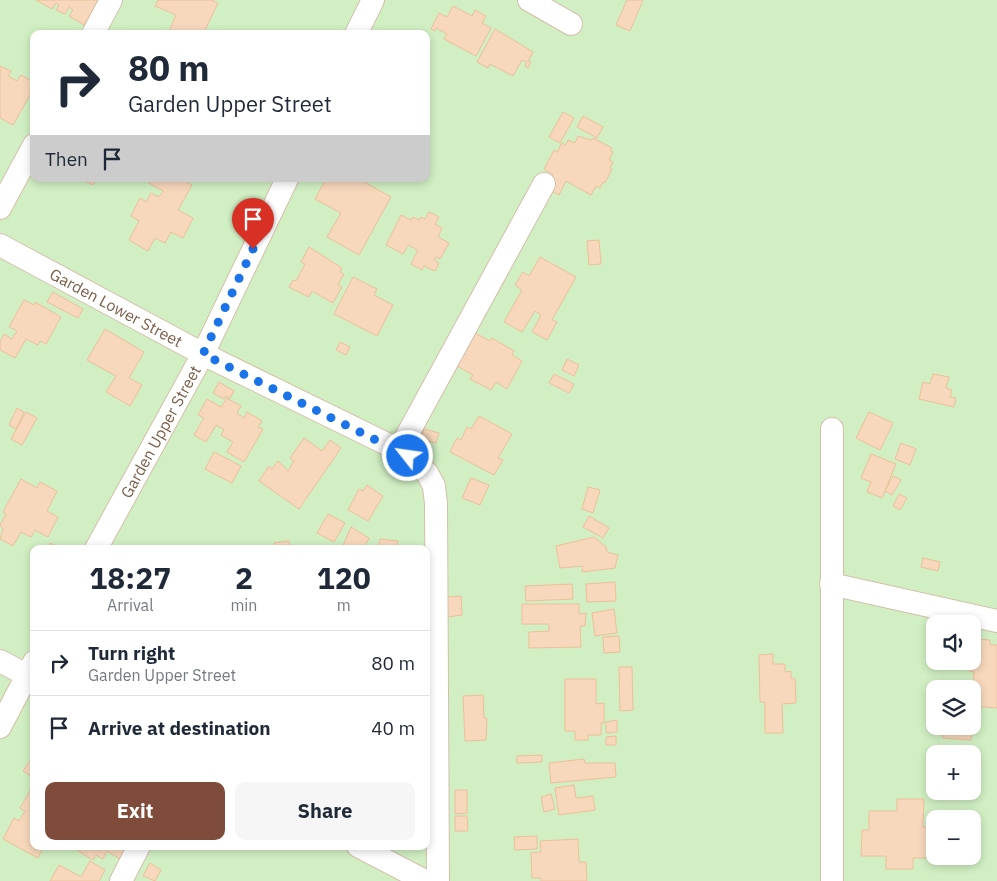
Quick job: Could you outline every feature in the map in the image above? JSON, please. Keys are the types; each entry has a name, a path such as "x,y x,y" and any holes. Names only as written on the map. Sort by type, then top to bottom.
{"street":[{"path":"95,30 111,0"},
{"path":"358,30 372,0"},
{"path":"529,0 571,24"},
{"path":"0,208 30,152"},
{"name":"Garden Upper Street","path":"98,545 203,354 286,182"},
{"path":"399,450 544,184"},
{"name":"Garden Lower Street","path":"0,245 203,354 399,450 428,473 434,486 436,504 432,652 438,881"},
{"path":"832,429 832,881"},
{"path":"831,584 997,621"},
{"path":"0,661 30,672"},
{"path":"0,727 30,674"},
{"path":"121,881 137,850"},
{"path":"366,850 425,881"}],"green space":[{"path":"0,0 997,0 997,881 0,881"}],"building":[{"path":"36,0 99,0 84,25 69,16 73,10 69,7 65,14 56,10 59,5 56,3 52,9"},
{"path":"158,0 212,0 218,3 205,30 170,30 176,15 155,6"},
{"path":"627,0 643,0 630,31 616,25"},
{"path":"453,6 472,16 475,10 486,16 482,23 491,28 476,56 444,39 447,34 436,28 435,31 431,29 439,13 447,17"},
{"path":"495,29 533,52 528,61 531,62 528,68 525,66 527,62 522,60 513,76 490,64 488,68 477,62"},
{"path":"0,66 11,71 8,76 17,81 21,75 30,80 30,95 13,125 0,118"},
{"path":"563,112 574,118 560,143 549,137"},
{"path":"583,116 603,127 597,138 577,127"},
{"path":"578,136 591,140 593,138 612,148 610,150 613,152 609,160 613,162 610,168 612,169 605,183 603,182 600,188 596,186 591,195 566,181 559,195 546,188 553,174 544,169 554,150 557,152 562,143 566,145 568,140 575,143"},
{"path":"187,182 192,185 178,210 193,218 183,238 171,232 165,243 155,238 148,251 129,240 139,221 131,216 140,198 146,202 151,193 159,197 163,191 149,183"},
{"path":"324,182 364,182 391,197 359,255 327,237 341,213 315,199"},
{"path":"429,212 439,217 435,224 442,228 438,237 449,243 440,259 436,257 434,260 439,263 435,271 424,266 422,270 411,264 418,250 408,245 403,254 386,245 401,215 411,220 413,217 419,220 421,217 425,219"},
{"path":"599,240 601,264 589,265 587,241"},
{"path":"309,247 342,268 340,272 344,274 338,285 342,287 333,303 312,291 309,297 289,287 293,280 296,281 305,264 301,262"},
{"path":"540,257 576,277 552,320 557,322 547,340 532,332 541,315 535,311 522,332 504,322 522,290 515,285 523,272 529,276"},
{"path":"353,277 377,289 374,295 393,305 377,336 334,314"},
{"path":"53,292 83,309 78,318 47,302"},
{"path":"24,300 34,305 35,302 61,317 46,344 40,341 38,345 26,339 15,358 0,350 0,342 4,334 12,339 17,331 9,327"},
{"path":"105,329 144,352 129,378 142,385 130,406 106,392 116,376 87,360"},
{"path":"475,333 490,341 492,338 514,351 512,355 522,361 507,389 496,382 491,390 470,379 473,375 457,366"},
{"path":"340,342 350,347 346,355 336,350"},
{"path":"567,359 579,365 574,376 562,370"},
{"path":"554,374 574,384 569,393 549,383"},
{"path":"933,374 949,377 946,388 952,390 950,397 956,398 954,407 919,399 923,382 930,384"},
{"path":"219,382 234,391 230,398 226,396 224,399 213,393"},
{"path":"227,398 241,406 237,413 244,418 247,412 262,421 258,427 263,429 244,462 227,452 233,442 221,435 224,430 216,425 206,442 194,435 204,418 198,415 207,399 221,407"},
{"path":"17,408 24,412 16,429 9,425"},
{"path":"26,412 37,418 22,445 11,439"},
{"path":"869,412 893,423 880,450 856,438"},
{"path":"479,416 512,434 498,458 503,460 494,475 450,452 457,438 461,440 467,427 471,429"},
{"path":"424,429 439,433 436,443 421,439"},
{"path":"304,438 322,451 330,440 341,448 299,509 259,481 269,466 272,469 278,461 288,471 294,461 290,458"},
{"path":"901,443 916,449 910,465 895,459"},
{"path":"214,452 241,466 232,483 205,469"},
{"path":"871,454 896,464 882,498 867,492 871,482 861,478"},
{"path":"893,476 901,480 892,495 885,491"},
{"path":"471,478 489,485 480,505 462,498"},
{"path":"21,479 37,488 40,482 57,491 47,511 58,517 48,537 35,530 31,537 21,532 13,546 0,539 3,529 0,525 6,514 3,512"},
{"path":"367,485 383,496 368,521 348,510 359,489 363,491"},
{"path":"588,487 600,490 593,513 582,509"},
{"path":"899,494 907,498 900,510 893,506"},
{"path":"328,514 345,523 334,542 317,533"},
{"path":"589,516 609,528 603,538 583,527"},
{"path":"351,527 369,538 365,545 343,545"},
{"path":"594,537 606,547 607,552 618,555 615,568 582,572 583,566 560,568 556,546"},
{"path":"380,539 398,541 397,545 379,545"},
{"path":"289,541 290,545 274,545 274,543"},
{"path":"923,558 940,562 938,571 921,567"},
{"path":"615,582 616,601 587,602 586,584"},
{"path":"572,584 573,599 526,601 525,586"},
{"path":"461,596 462,615 447,617 446,597"},
{"path":"522,604 579,604 579,614 586,613 585,626 580,626 581,647 529,648 529,632 549,631 549,624 522,624"},
{"path":"614,609 617,633 595,636 592,613"},
{"path":"619,636 620,652 604,653 603,637"},
{"path":"981,639 990,640 990,645 997,645 997,708 981,707 981,680 974,680 974,672 969,671 981,670"},
{"path":"773,654 773,664 785,664 785,672 791,671 791,678 795,679 796,703 782,704 783,733 765,733 765,702 760,702 759,655"},
{"path":"619,667 632,667 633,710 620,711"},
{"path":"565,679 596,679 596,704 604,703 604,723 601,723 601,735 588,735 588,740 575,740 575,731 565,731"},
{"path":"483,695 484,718 487,718 486,740 465,741 463,696"},
{"path":"617,720 617,732 606,733 606,722"},
{"path":"943,735 971,735 971,740 943,738"},
{"path":"616,736 616,745 606,745 606,737"},
{"path":"542,755 542,762 517,763 517,756"},
{"path":"584,759 585,763 615,763 616,777 551,783 549,763"},
{"path":"30,760 30,775 23,771"},
{"path":"574,785 576,798 593,796 595,810 559,815 555,788"},
{"path":"455,790 467,790 467,813 455,814"},
{"path":"30,791 30,850 42,850 38,858 3,839 14,818 19,821 25,811 20,808"},
{"path":"551,794 555,809 544,812 541,797"},
{"path":"897,799 924,799 923,827 926,827 926,858 913,858 913,869 886,869 886,856 861,856 862,830 869,830 869,811 897,811"},
{"path":"455,816 467,816 468,831 455,831"},
{"path":"537,836 537,849 515,850 514,837"},
{"path":"578,839 579,862 586,862 587,881 541,881 541,878 532,878 531,853 541,852 540,841"},
{"path":"128,850 122,860 107,851 103,859 96,855 93,860 78,851"},
{"path":"90,861 105,870 99,881 50,881 59,865 81,877"},
{"path":"150,863 161,870 155,881 143,876"}],"route":[{"path":"253,249 203,354 408,456"}]}
